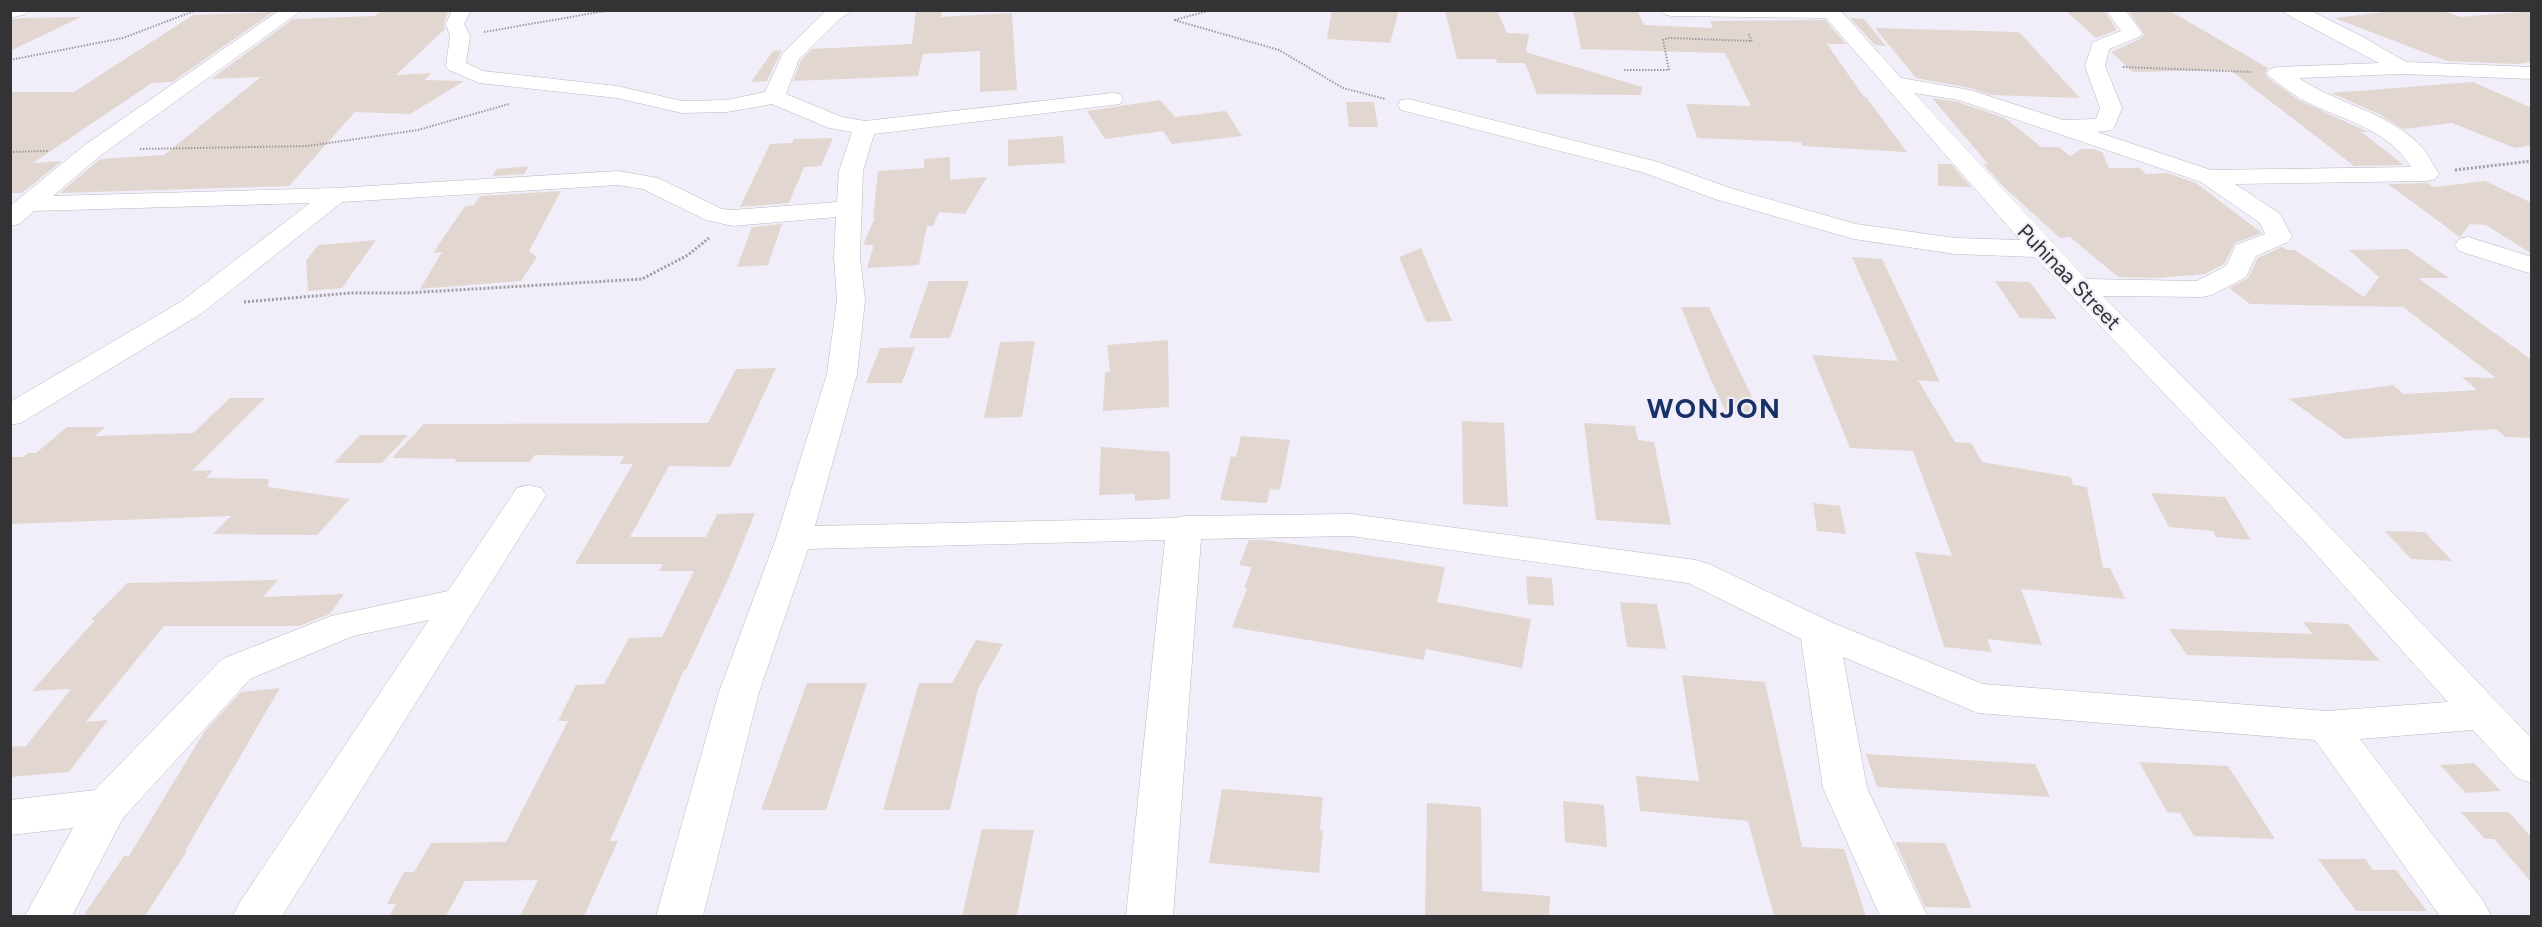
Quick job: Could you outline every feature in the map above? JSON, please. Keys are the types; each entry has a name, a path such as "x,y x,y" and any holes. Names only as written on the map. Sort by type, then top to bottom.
{"street":[{"path":"10,13 19,10"},
{"path":"20,211 93,150 293,10"},
{"path":"462,10 455,24 460,36 456,66 479,77 617,92 682,107 728,106 774,96 837,123 865,128 1112,99"},
{"path":"774,96 790,57 834,14 844,10"},
{"path":"1671,10 1830,11"},
{"path":"2053,126 2105,125 2112,108 2096,66 2100,46 2132,33 2115,10"},
{"path":"2293,10 2356,41 2403,68"},
{"name":"Puhinaa Street","path":"1830,11 2042,249 2318,535 2532,767"},
{"path":"2277,73 2403,68 2532,74"},
{"path":"2277,73 2312,96 2375,123 2413,151 2427,174"},
{"path":"1892,83 1963,94 2209,177 2271,219 2279,237 2244,250 2237,271 2202,290 2079,287"},
{"path":"1409,105 1650,167 1724,194 1854,231 1955,246 2042,249"},
{"path":"679,916 739,692 794,538 842,374 851,292 846,257 851,171 865,128"},
{"path":"2209,177 2427,174"},
{"path":"20,211 618,178 649,183 715,215 733,218 849,208"},
{"path":"10,416 192,307 336,195"},
{"path":"2468,245 2532,266"},
{"path":"257,916 529,495"},
{"path":"794,538 1184,527 1351,525 1696,572 1819,632 1978,698 2327,726 2483,714"},
{"path":"1150,916 1184,527"},
{"path":"48,916 107,806 237,669 344,625 459,601"},
{"path":"1819,632 1845,788 1903,916"},
{"path":"2327,726 2467,916"},
{"path":"10,818 107,806"}],"path":[{"path":"10,60 123,38 194,12 208,10"},
{"path":"460,36 611,10"},
{"path":"1211,10 1174,20 1280,50 1343,88 1409,105"},
{"path":"1624,70 1669,70 1663,40 1669,38 1752,41 1748,33 1725,12"},
{"path":"2096,66 2277,73"},
{"path":"93,150 308,146 418,130 510,104"},
{"path":"2427,174 2532,161"},
{"path":"192,307 350,293 406,293 642,279 688,255 733,218"}],"building":[{"path":"383,10 449,10 444,23 445,29 396,75 431,73 425,80 464,81 410,114 355,112 289,186 60,193 100,159 164,155 261,77 211,79 293,19 374,16"},
{"path":"916,10 942,10 941,17 1012,13 1017,90 980,92 980,51 923,54 918,76 793,81 801,60 812,49 912,44"},
{"path":"1332,10 1399,10 1390,43 1327,39"},
{"path":"1445,10 1497,10 1507,33 1529,34 1526,52 1642,87 1641,95 1537,94 1525,63 1497,63 1496,59 1457,59"},
{"path":"1573,10 1638,12 1644,25 1713,28 1710,21 1825,20 1846,44 1827,44 1864,97 1907,152 1802,146 1801,142 1697,138 1686,104 1751,106 1725,53 1581,49"},
{"path":"2065,10 2104,10 2117,30 2096,38"},
{"path":"2128,10 2170,11 2268,68 2265,73 2268,78 2299,100 2368,132 2361,132 2404,165 2354,166 2230,70 2133,72 2111,52 2140,39 2144,34"},
{"path":"2401,10 2441,10 2460,17 2532,11 2532,62 2515,64 2447,61 2334,18"},
{"path":"273,12 172,82 152,83 33,163 62,161 22,193 10,193 10,92 74,92 193,15"},
{"path":"81,17 10,51 10,20"},
{"path":"1850,18 1864,19 1886,46 1875,45"},
{"path":"1875,28 2019,32 2080,98 1991,95 1970,88 1916,78"},
{"path":"782,50 767,81 751,82 773,51"},
{"path":"2473,82 2532,108 2532,145 2515,148 2452,123 2403,129 2379,114 2331,93"},
{"path":"1932,98 1958,102 2005,118 2041,147 2059,147 2070,156 2081,149 2093,149 2102,152 2109,168 2139,168 2146,174 2167,173 2196,183 2262,233 2235,243 2224,264 2205,274 2158,278 2118,277 2070,237 2060,238 2006,189 1983,164 1988,164"},
{"path":"1160,100 1175,117 1226,111 1242,136 1172,144 1163,131 1105,139 1087,111"},
{"path":"1346,102 1374,102 1378,127 1349,127"},
{"path":"1063,136 1065,163 1008,166 1008,140"},
{"path":"833,138 821,166 804,167 789,203 740,207 770,144 792,143 794,139"},
{"path":"950,157 950,180 987,177 965,214 939,212 933,226 927,226 919,265 867,268 874,245 863,245 875,217 873,217 878,171 924,168 924,159"},
{"path":"1938,164 1951,164 1971,187 1938,186"},
{"path":"529,166 524,174 492,176 497,169"},
{"path":"2485,181 2532,203 2532,254 2486,225 2470,224 2460,237 2388,184 2428,183 2433,187"},
{"path":"561,191 529,251 537,257 521,281 420,289 442,252 433,253 465,206 474,205 480,196"},
{"path":"782,224 768,265 737,267 752,227"},
{"path":"376,240 342,288 308,291 306,261 318,245"},
{"path":"2282,247 2295,250 2364,297 2379,277 2349,250 2407,249 2449,278 2418,278 2532,360 2532,438 2505,437 2496,429 2345,439 2289,399 2393,385 2404,394 2477,390 2462,377 2496,378 2403,307 2250,304 2229,288 2248,278 2258,258"},
{"path":"1421,248 1452,321 1426,322 1399,257"},
{"path":"1852,257 1882,259 1940,382 1918,380 1955,442 1971,443 1982,462 2071,477 2073,485 2087,487 2103,568 2110,568 2125,599 2021,589 2042,645 1987,639 1992,652 1944,647 1915,552 1952,556 1913,451 1850,448 1812,355 1898,361"},
{"path":"929,281 969,281 950,338 909,338"},
{"path":"1995,281 2030,282 2057,319 2020,318"},
{"path":"1681,307 1709,307 1760,414 1727,414"},
{"path":"1168,340 1169,407 1103,411 1105,372 1110,371 1107,345"},
{"path":"1035,341 1022,417 984,418 1000,342"},
{"path":"915,347 902,383 866,383 880,348"},
{"path":"776,368 730,467 669,466 630,537 706,537 717,514 755,513 730,575 686,670 684,670 610,841 618,841 584,916 520,916 538,880 465,881 446,916 389,916 396,904 387,904 404,872 414,872 431,843 506,842 568,721 558,721 576,685 604,684 629,638 662,637 694,571 659,571 663,564 575,564 633,464 620,464 624,456 535,455 530,462 454,462 457,459 392,458 424,424 708,423 736,369"},
{"path":"230,398 265,398 192,471 213,470 206,478 269,479 268,487 350,499 317,535 213,534 231,516 10,524 10,457 23,457 29,453 36,453 67,427 105,427 95,436 193,433"},
{"path":"1462,421 1504,423 1508,507 1463,504"},
{"path":"1584,423 1635,426 1638,440 1654,442 1671,525 1596,520"},
{"path":"360,435 408,435 382,463 334,463"},
{"path":"1241,436 1290,440 1280,490 1270,489 1267,503 1220,500 1231,456 1236,457"},
{"path":"1101,447 1170,452 1170,499 1135,501 1135,494 1099,495"},
{"path":"2151,493 2225,497 2251,540 2216,537 2213,531 2169,527"},
{"path":"1813,503 1840,506 1846,534 1817,531"},
{"path":"2385,531 2425,532 2452,561 2411,559"},
{"path":"1249,540 1266,540 1445,567 1437,602 1531,619 1522,668 1426,649 1424,660 1232,627 1247,589 1244,588 1252,567 1239,565"},
{"path":"1526,576 1552,578 1554,606 1528,604"},
{"path":"278,580 263,597 344,594 330,614 299,626 164,626 86,722 108,720 69,772 10,777 10,747 26,746 71,689 32,691 95,620 91,620 127,583"},
{"path":"1620,602 1657,604 1666,649 1627,647"},
{"path":"2303,622 2348,624 2380,661 2187,655 2169,629 2312,634"},
{"path":"976,640 1003,644 978,689 950,810 883,810 919,683 952,683"},
{"path":"1682,675 1765,682 1802,847 1844,849 1866,916 1774,916 1748,821 1640,811 1636,776 1699,781"},
{"path":"807,683 867,683 826,810 761,810"},
{"path":"280,688 185,851 187,851 145,916 83,916 124,856 129,856 204,732 241,692"},
{"path":"1866,754 2035,764 2050,797 1877,787"},
{"path":"2139,762 2228,766 2275,839 2194,836 2180,813 2167,812"},
{"path":"2474,763 2501,791 2466,793 2440,765"},
{"path":"1222,789 1323,797 1319,873 1209,863"},
{"path":"1563,801 1604,805 1607,847 1565,842"},
{"path":"1427,803 1481,807 1482,891 1550,896 1549,916 1425,916"},
{"path":"2461,812 2509,812 2532,838 2532,883 2494,839 2485,839"},
{"path":"982,829 1034,830 1017,916 962,916"},
{"path":"1895,842 1945,843 1972,908 1925,907"},
{"path":"2318,859 2365,859 2373,870 2396,870 2427,911 2356,911"}],"district":[{"name":"WONJON","path":"1714,409"}]}
